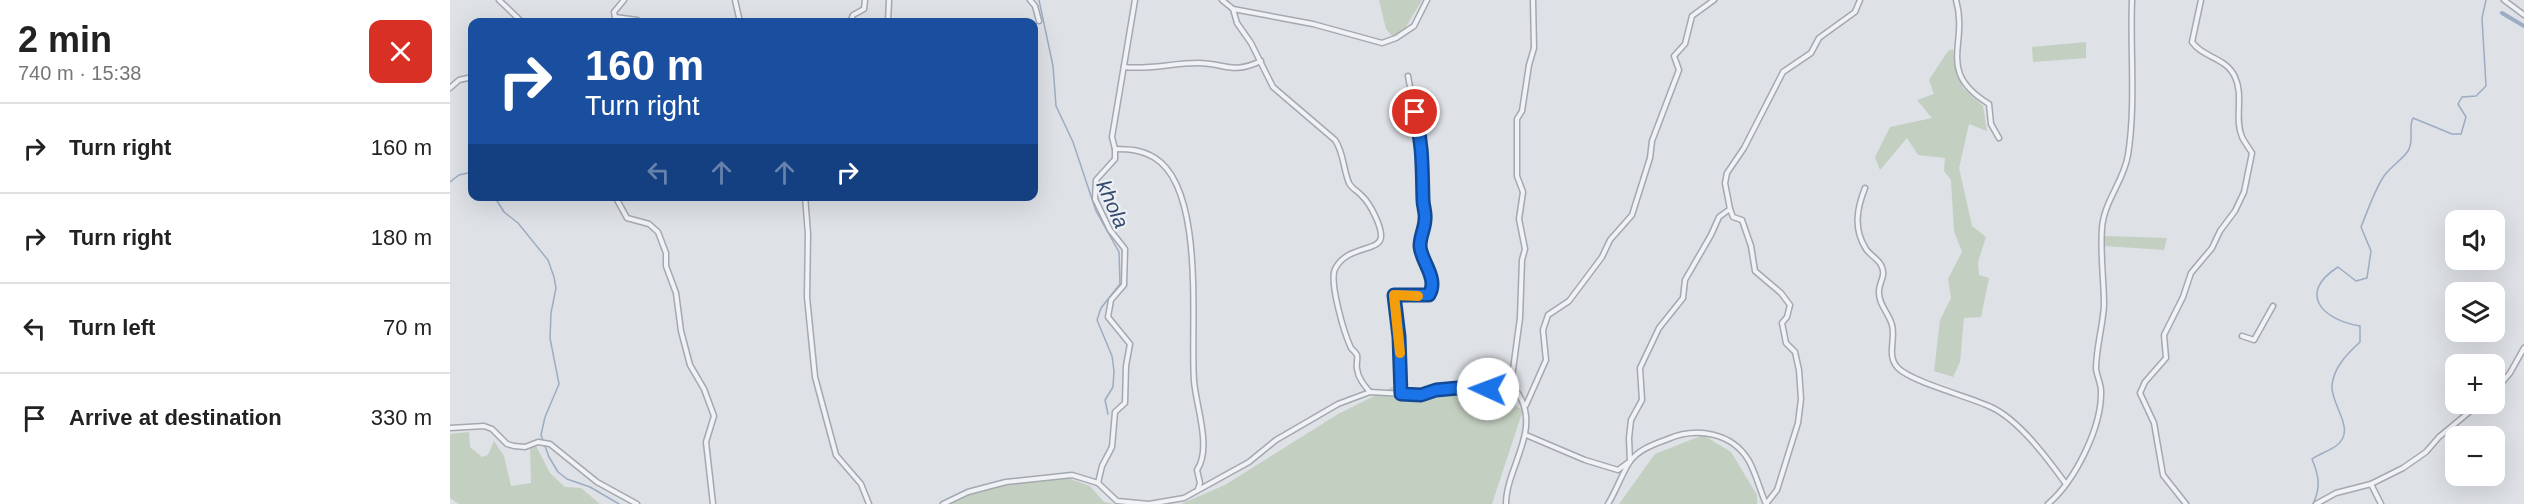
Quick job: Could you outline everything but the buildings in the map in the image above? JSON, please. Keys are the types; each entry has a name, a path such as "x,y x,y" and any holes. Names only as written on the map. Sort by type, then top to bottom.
{"street":[{"path":"499,0 518,18"},
{"path":"624,0 615,12 615,16 626,18"},
{"path":"735,0 739,18"},
{"path":"852,18 864,9 865,0"},
{"path":"888,18 889,0"},
{"path":"1030,0 1035,6 1039,21"},
{"path":"1098,483 1102,466 1112,447 1115,412 1125,404 1126,366 1130,344 1108,317 1111,300 1124,285 1125,249 1110,230 1095,199 1096,180 1115,159 1112,137 1135,0"},
{"path":"1222,0 1233,9 1313,24 1382,43 1396,38 1414,26 1427,0"},
{"path":"1525,406 1511,384 1520,318 1522,260 1525,249 1520,219 1523,192 1517,176 1517,119 1521,111 1534,48 1533,0"},
{"path":"1506,504 1506,489 1526,435 1525,406 1546,360 1543,330 1548,315 1569,301 1589,275 1610,240 1632,215 1650,158 1652,141 1679,70 1674,56 1685,44 1692,16 1714,0"},
{"path":"1526,435 1603,467 1618,470 1646,448 1680,434 1713,434 1731,441 1740,448 1749,462 1766,504 1777,490 1798,423 1801,399 1795,352 1786,343 1782,323 1787,317 1790,305 1781,293 1755,271 1751,246 1742,220 1733,217 1725,183 1727,172 1744,148 1783,72 1811,53 1819,38 1855,12 1860,0"},
{"path":"1956,0 1960,15 1956,44 1957,68 1971,93 1989,105 1991,124 1999,138"},
{"path":"2048,504 2066,484 2092,435 2099,407 2101,390 2096,370 2099,332 2104,308 2102,230 2109,200 2128,155 2134,72 2132,0"},
{"path":"2186,504 2163,475 2154,423 2140,393 2145,382 2166,358 2164,335 2184,297 2191,273 2212,248 2244,192 2252,153 2242,136 2239,121 2241,95 2235,76 2228,65 2197,49 2192,42 2201,0"},
{"path":"2504,0 2524,15"},
{"path":"1233,9 1237,23 1274,87 1340,146 1349,184 1363,196 1379,228 1381,238 1379,242 1374,247 1349,253 1342,258 1332,276 1338,311 1351,347 1357,354 1357,369 1361,381 1370,392"},
{"path":"1124,67 1144,69 1199,63 1219,67 1245,68 1261,61"},
{"path":"1401,394 1399,337 1394,295 1420,296 1429,295 1432,291 1429,267 1420,249 1425,219 1423,200 1425,180 1408,76"},
{"path":"450,88 459,80 468,77"},
{"path":"1115,149 1135,149 1156,159 1172,178 1183,204 1194,268 1194,380 1202,418 1202,463 1197,470 1200,483 1196,492"},
{"path":"1865,188 1859,202 1857,219 1866,249 1881,265 1884,278 1879,290 1882,305 1892,325 1891,354 1898,368 1913,377 1991,407 2008,418 2047,458 2066,484"},
{"path":"618,201 627,218 649,224 658,232 666,253 666,266 676,293 681,331 690,365 704,389 714,416 706,442 714,504"},
{"path":"805,201 808,234 807,297 815,377 836,455 861,484 869,504"},
{"path":"1608,504 1630,461 1631,420 1642,400 1640,368 1659,328 1683,298 1685,280 1719,218 1730,209"},
{"path":"2242,336 2254,340 2273,306"},
{"path":"2505,379 2524,348"},
{"path":"943,504 968,492 1006,482 1072,475 1098,483 1117,501 1149,504 1184,498 1249,462 1276,440 1338,404 1370,392 1421,395 1436,390 1458,388 1488,389 1519,395"},
{"path":"2316,504 2336,493 2371,484 2426,452 2439,437 2467,414"},
{"path":"450,428 484,426 492,429 507,444 514,446 525,447 538,442 550,444 597,482 637,504"},
{"path":"2371,484 2381,504"}],"green space":[{"path":"1379,0 1422,0 1404,30 1393,37 1386,29"},
{"path":"2086,42 2086,58 2033,62 2032,47"},
{"path":"1953,49 1956,72 1963,88 1983,106 1987,131 1969,124 1959,168 1972,226 1986,237 1978,262 1979,275 1989,278 1981,317 1964,318 1960,362 1953,377 1934,371 1940,320 1951,298 1948,279 1962,252 1954,231 1951,180 1944,171 1945,158 1918,155 1907,138 1880,170 1875,157 1890,127 1932,118 1917,100 1934,94 1929,80 1948,51"},
{"path":"2104,236 2167,238 2164,250 2105,246"},
{"path":"1392,387 1441,395 1498,395 1523,410 1492,504 1181,504 1225,485 1338,414"},
{"path":"469,432 470,447 482,457 488,455 494,441 504,456 511,486 531,483 530,445 535,444 550,473 565,487 581,488 600,504 459,504 450,498 450,434"},
{"path":"1703,435 1731,452 1757,495 1757,504 1619,504 1655,454"},
{"path":"1057,474 1090,486 1104,502 1115,504 947,504 962,493"}],"waterway":[{"name":"khola","path":"1039,0 1053,66 1056,106 1073,142 1096,211 1119,252 1120,284 1101,308 1097,320 1112,356 1114,371 1113,387 1105,400 1108,414"},
{"path":"2313,504 2318,482 2312,459 2336,446 2342,440 2344,433 2344,425 2332,393 2333,378 2342,361 2360,342 2360,326 2335,318 2319,304 2317,296 2319,286 2338,267 2356,281 2367,278 2371,251 2361,227 2380,182 2409,149 2413,118 2452,134 2461,134 2466,117 2458,104 2462,97 2476,96 2486,86 2482,18 2486,0"},
{"path":"2502,13 2524,26"},
{"path":"450,182 459,175 468,173"},
{"path":"497,201 504,212 518,223 548,260 554,277 556,288 551,313 550,338 559,384 545,417 541,435 549,457 558,472 567,479 590,487 619,504"}],"slow traffic":[{"path":"1400,353 1394,295 1418,296"}],"route":[{"path":"1415,112 1425,180 1423,200 1425,219 1420,249 1429,267 1432,291 1429,295 1420,296 1394,295 1399,337 1401,394 1421,395 1436,390 1458,388 1488,389"}]}
